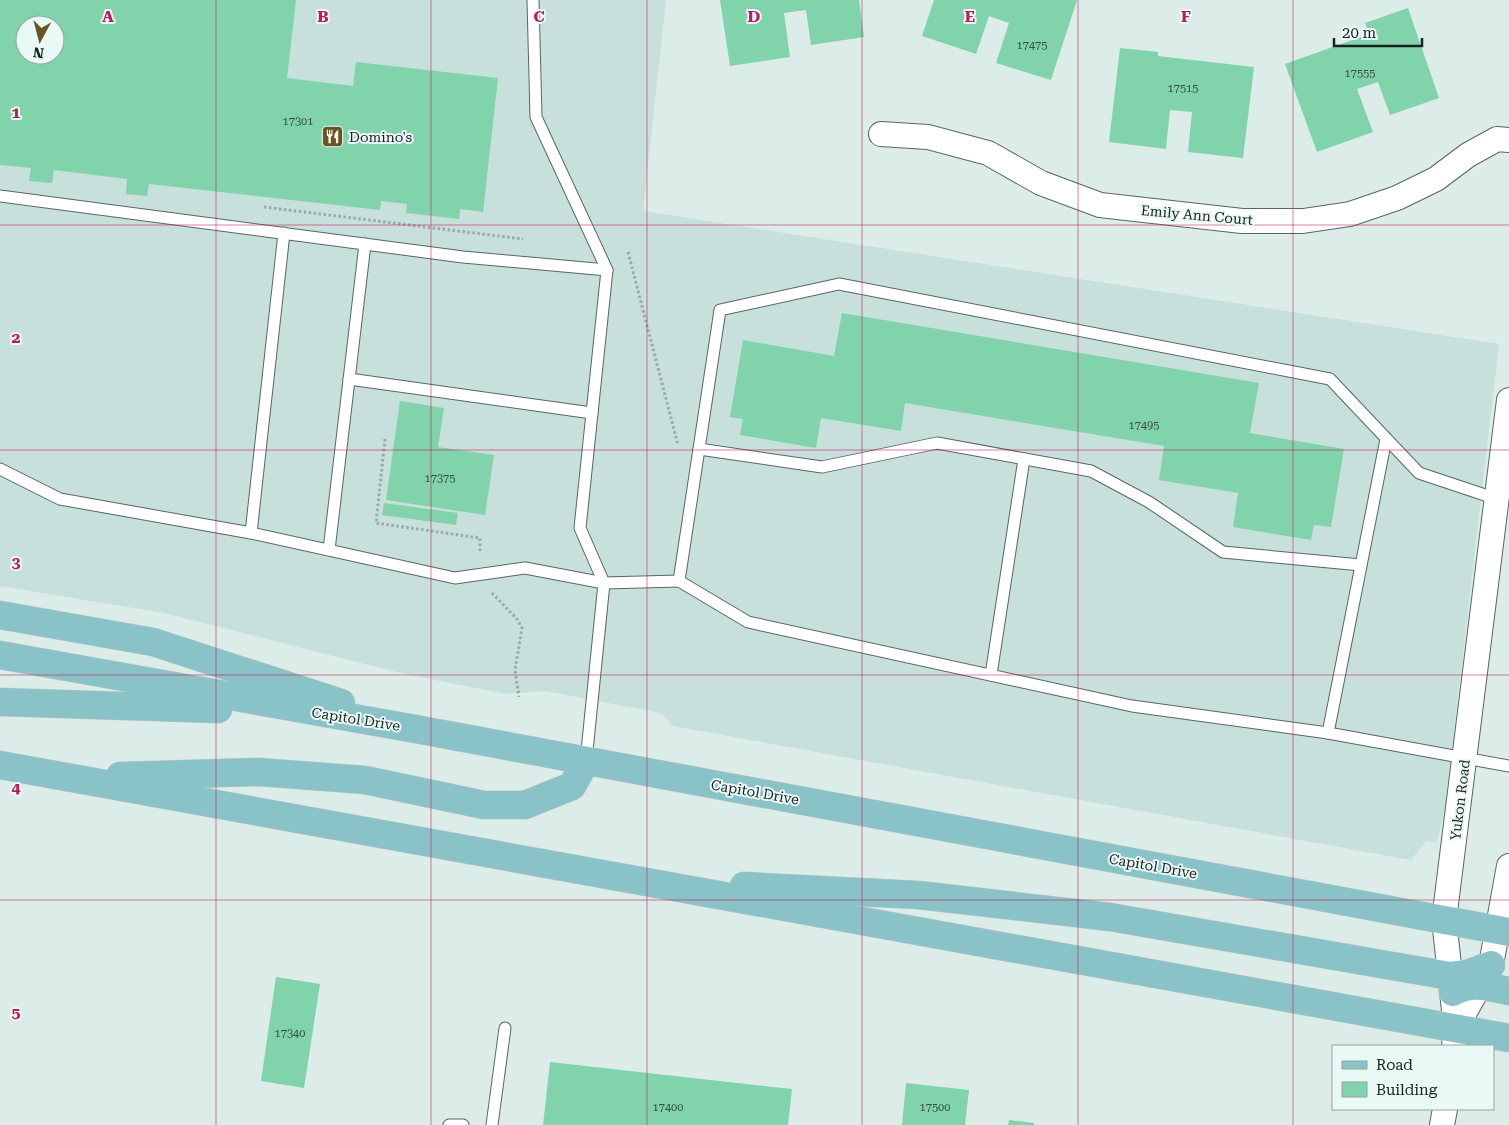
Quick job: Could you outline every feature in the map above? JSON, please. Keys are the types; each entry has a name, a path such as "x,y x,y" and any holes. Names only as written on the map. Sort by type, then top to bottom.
{"main road":[{"path":"0,615 153,642 421,730"},
{"name":"Capitol Drive","path":"0,655 305,711 421,730 1503,931"},
{"path":"0,702 305,711"},
{"path":"63,777 259,772 365,780 484,805 525,805 572,786 586,761"},
{"path":"0,766 630,881 1455,1037 1509,1038"},
{"path":"630,881 918,895 1101,915 1451,984 1465,985 1485,975 1509,991"}],"street":[{"name":"Emily Ann Court","path":"881,134 928,137 988,153 1041,183 1100,205 1251,221 1303,221 1350,214 1396,198 1436,178 1468,156 1498,139 1509,140"},
{"name":"Yukon Road","path":"1455,1037 1444,920 1466,758 1509,400"},
{"path":"1455,1037 1485,975 1503,931 1509,866"},
{"path":"1442,1125 1445,1110"}],"lane":[{"path":"533,0 536,117 607,270 580,528 604,583 586,761"},
{"path":"0,196 463,257 607,270"},
{"path":"251,534 284,233"},
{"path":"329,550 365,244"},
{"path":"679,581 720,310 839,284 1330,379 1419,473 1497,500"},
{"path":"349,379 592,413"},
{"path":"1328,733 1386,439"},
{"path":"698,454 822,467 937,442 1091,471 1149,502 1223,552 1361,566"},
{"path":"991,675 1024,459"},
{"path":"0,469 60,499 251,534 455,578 525,568 604,583 679,581 748,622 1132,706 1328,733 1509,766"},
{"path":"492,1125 504,1028"},
{"path":"449,1125 463,1125"}],"path":[{"path":"255,206 525,239"},
{"path":"628,252 680,455 698,454"},
{"path":"385,439 376,523 480,538 478,550 481,559"},
{"path":"489,588 517,619 522,628 515,670 519,697"}],"shaded area":[{"path":"0,0 666,0 643,211 1499,344 1445,808 1437,842 1426,841 1411,860 673,726 661,713 546,691 506,694 405,674 164,613 0,586"}],"building":[{"path":"0,0 296,0 287,78 353,86 356,62 498,78 483,212 460,209 459,219 406,213 407,204 381,201 380,210 149,184 147,196 126,194 127,179 54,170 52,183 29,181 31,168 0,165"},
{"path":"720,0 859,0 864,37 811,45 806,10 784,13 790,57 730,66"},
{"path":"934,0 1077,0 1051,80 996,63 1009,23 989,16 976,54 922,36"},
{"path":"1408,8 1439,98 1390,115 1378,82 1357,89 1373,132 1317,152 1285,64 1369,34 1365,23"},
{"path":"1120,48 1158,52 1158,56 1254,67 1243,158 1188,152 1192,112 1170,110 1166,149 1109,142"},
{"path":"842,313 1259,383 1250,433 1344,449 1331,527 1314,525 1311,540 1233,527 1238,493 1159,480 1164,446 905,403 901,431 821,418 816,448 740,435 743,419 730,417 743,340 834,356"},
{"path":"400,401 444,408 438,447 494,455 485,515 386,500"},
{"path":"384,503 458,513 456,525 382,515"},
{"path":"276,977 320,984 304,1088 261,1081"},
{"path":"550,1062 792,1089 788,1125 543,1125"},
{"path":"906,1083 969,1090 965,1125 902,1125"},
{"path":"1009,1120 1034,1123 1034,1125 1008,1125"}],"place":[{"name":"Domino's","path":"333,137"}]}
